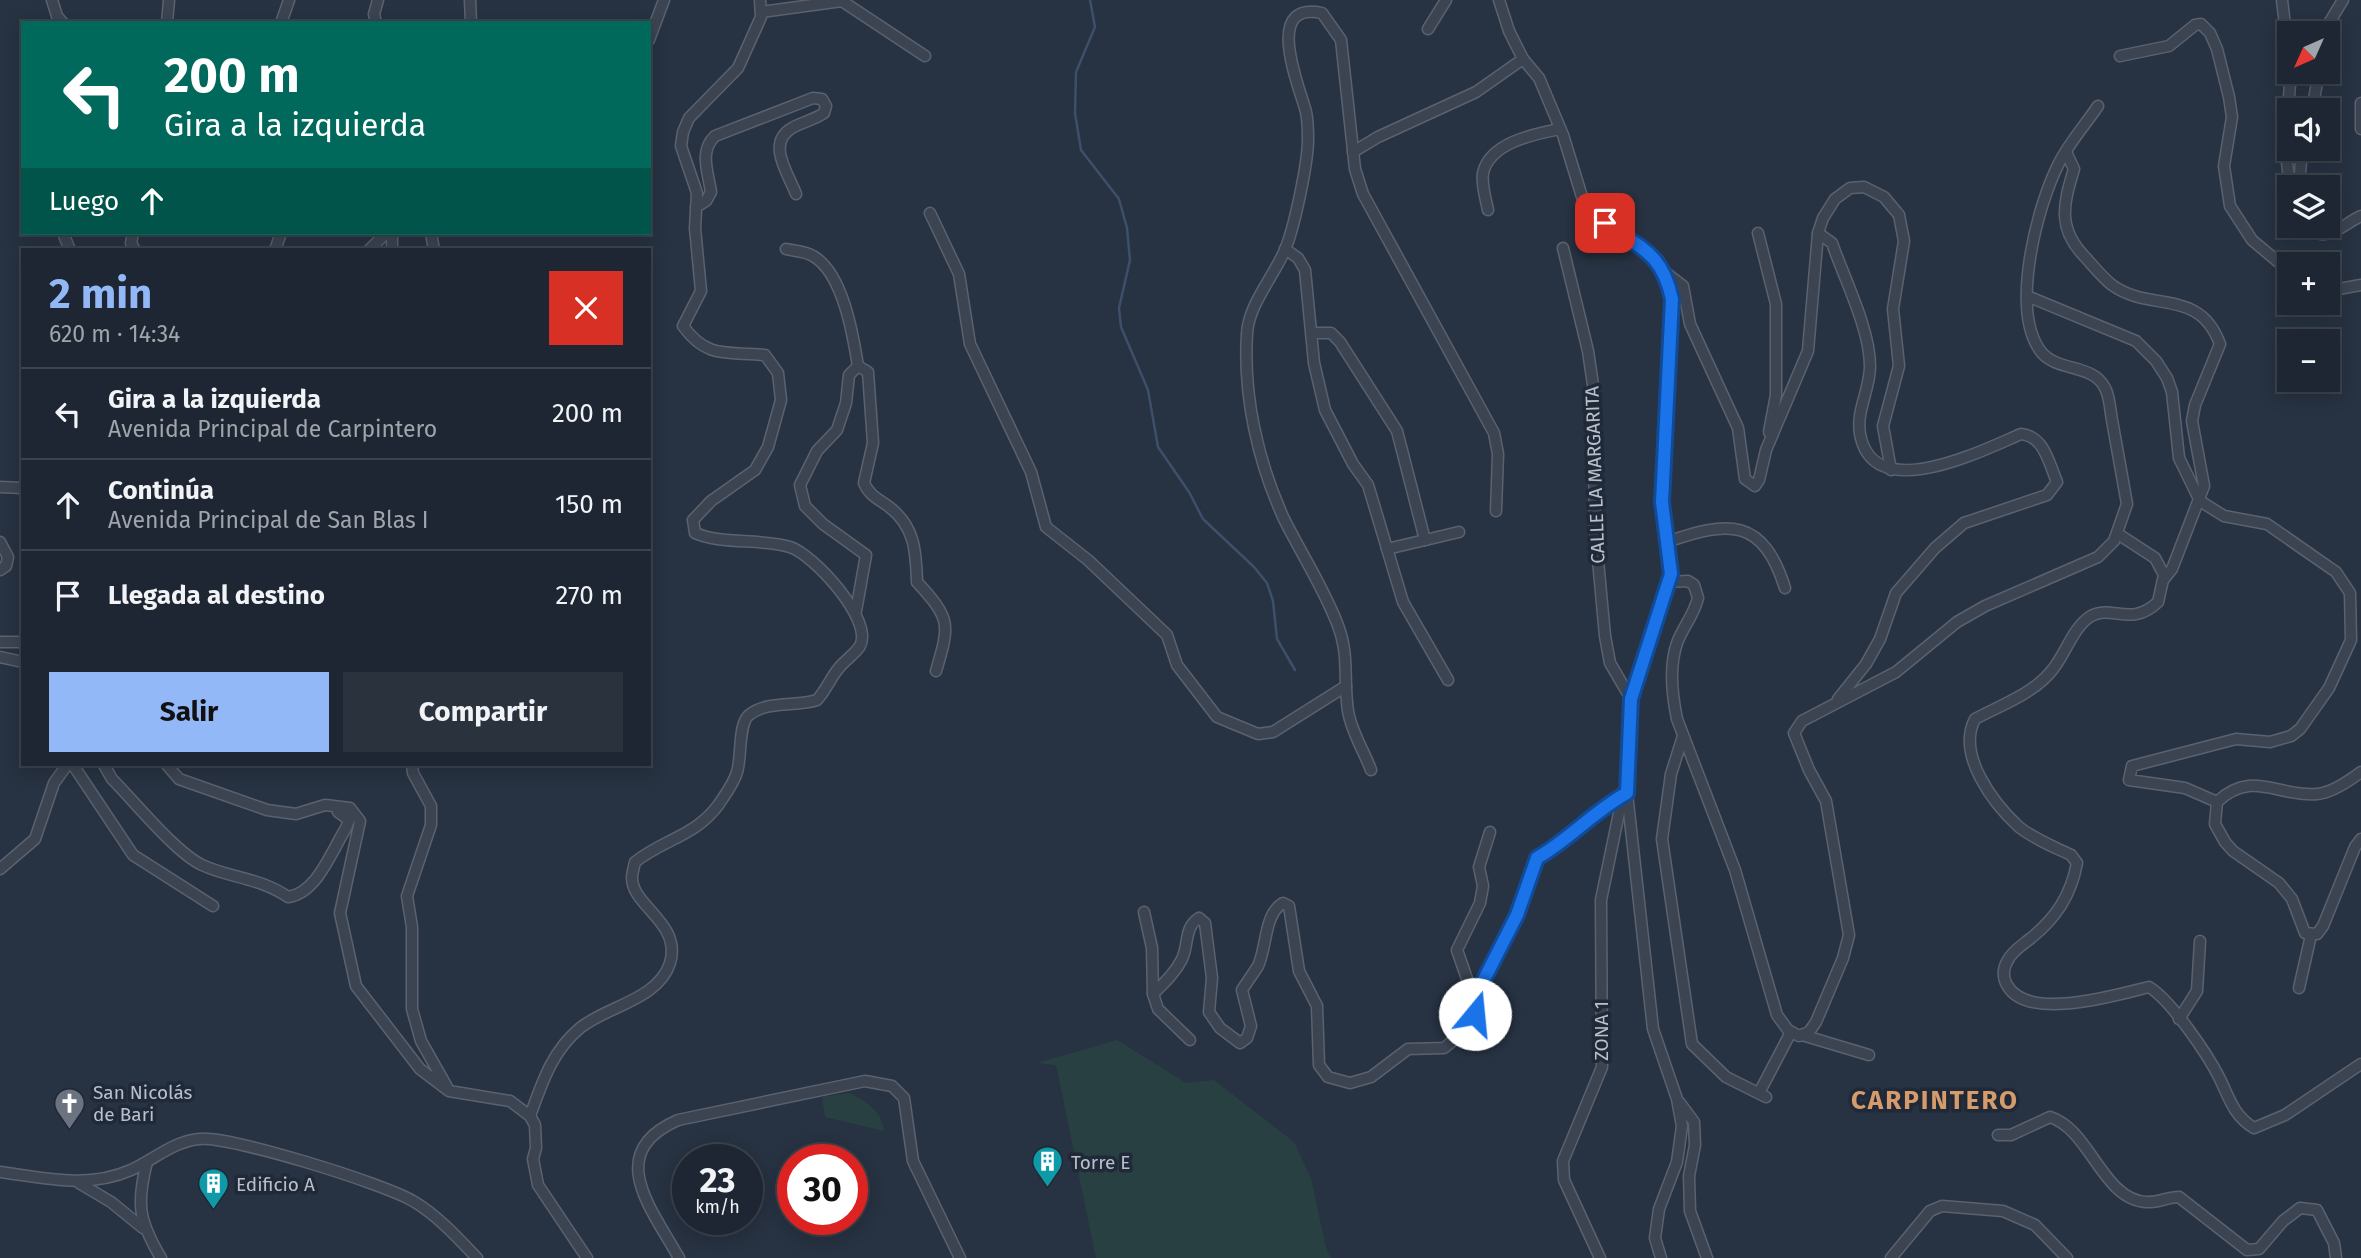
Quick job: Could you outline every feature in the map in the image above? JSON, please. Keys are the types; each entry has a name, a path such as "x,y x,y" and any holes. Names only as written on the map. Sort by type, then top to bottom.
{"street":[{"path":"52,0 61,21"},
{"path":"167,21 169,0"},
{"path":"282,21 289,0"},
{"path":"376,21 374,14 379,0"},
{"path":"470,0 471,21"},
{"path":"651,35 664,0"},
{"path":"530,1116 555,1053 582,1027 661,981 671,961 670,937 656,913 639,898 632,880 635,862 653,848 688,835 717,807 736,775 742,750 740,729 748,715 770,706 807,704 817,700 837,670 861,645 863,631 856,611 824,573 793,548 742,539 711,540 695,533 693,520 712,501 755,470 768,447 781,400 778,373 765,355 712,352 694,341 682,326 701,291 695,228 697,193 681,146 682,132 689,118 738,68 761,12 760,0"},
{"path":"1428,30 1446,0"},
{"path":"1499,0 1501,12 1523,59 1539,78 1560,129 1583,200 1605,223 1658,260 1666,273 1672,299 1662,502 1671,574 1631,699 1627,793 1653,1029 1677,1099 1682,1126 1677,1163 1659,1209 1655,1238 1661,1258"},
{"path":"2282,0 2284,21"},
{"path":"2330,21 2343,0"},
{"path":"761,12 842,1 925,56"},
{"path":"1371,770 1349,715 1347,657 1337,622 1283,516 1269,481 1256,437 1247,381 1247,330 1285,249 1308,142 1307,116 1288,47 1289,27 1297,18 1312,11 1322,13 1332,23 1341,40 1353,152 1363,194 1494,433 1498,454 1496,511"},
{"path":"2120,56 2169,46 2195,25 2201,24 2210,33 2217,49 2232,117 2224,166 2230,206 2252,240 2277,261"},
{"path":"1353,152 1378,137 1476,92 1523,59"},
{"path":"2289,175 2285,146 2290,84"},
{"path":"696,207 706,201 711,192 705,153 708,142 715,135 813,97 822,99 826,106 824,114 790,129 779,141 778,149 796,194"},
{"path":"2361,103 2361,129"},
{"path":"1802,1035 1809,1032 1816,1021 1843,958 1849,935 1826,801 1809,770 1794,733 1802,721 1896,672 1957,622 1985,606 2098,557 2118,534 2127,504 2106,390 2090,373 2049,360 2039,350 2030,330 2027,296 2034,235 2045,197 2066,152 2098,107"},
{"path":"1488,210 1484,169 1509,143 1560,129"},
{"path":"2066,152 2074,169 2065,199 2066,228 2073,244 2113,285 2130,293 2186,306 2204,316 2214,329 2220,344 2194,405 2192,421 2204,486 2172,569 2164,579 2158,602 2136,616 2100,613 2091,616 2078,629 2053,670 2038,685 1975,719 1971,727 1972,758 1995,801 2021,828 2071,855 2077,863 2073,883 2053,920 2009,957 2003,971 2008,989 2031,1002 2079,1003 2148,987 2170,1005 2219,1076 2242,1121 2254,1128 2285,1115 2361,1064"},
{"path":"1766,450 1808,351 1818,233 1823,218 1835,199 1850,188 1864,187 1884,197 1899,215 1904,241 1893,309 1899,366 1882,426 1891,470"},
{"path":"930,213 959,274 970,344 1031,472 1046,527 1088,560 1167,635 1177,665 1217,717 1258,734 1273,732 1346,685"},
{"path":"2340,229 2361,216"},
{"path":"1666,273 1683,286 1690,324 1738,428 1745,479 1755,486 1766,450 1776,395 1776,304 1758,233"},
{"path":"1818,233 1832,243 1866,345 1870,365 1859,414 1861,436 1866,451 1877,465 1891,470 1920,469 1960,459 2021,434 2031,435 2039,441 2057,482 2047,495 1964,523 1935,548 1896,593 1881,639 1866,664 1835,703"},
{"path":"371,248 384,235"},
{"name":"CALLE LA MARGARITA","path":"1563,248 1588,351 1593,385 1595,527 1605,636 1610,663 1631,699"},
{"path":"786,249 810,254 818,260 839,291 850,320 858,366 868,372 873,443 864,484 868,493 892,509 910,527 916,555 917,582 942,610 946,635 936,671"},
{"path":"1285,249 1298,258 1305,270 1314,363 1325,410 1353,464 1368,485 1403,602 1448,680"},
{"path":"2340,289 2361,285"},
{"path":"2027,296 2129,338 2156,361 2172,392 2179,458 2200,501 2224,516 2267,524 2336,572 2350,593 2353,617 2351,640 2329,688 2300,729 2291,736 2270,742 2236,739 2132,766 2129,780 2185,788 2217,802"},
{"path":"1312,332 1331,333 1340,342 1397,431 1425,540"},
{"path":"856,611 866,555 823,524 805,506 800,485 817,451 837,430 846,403 849,375 858,366"},
{"path":"0,487 21,488"},
{"path":"1667,542 1701,530 1725,528 1748,532 1765,543 1779,567 1785,587"},
{"path":"1387,550 1459,532"},
{"path":"2118,534 2155,558 2164,579"},
{"path":"0,542 8,556 6,566 0,570"},
{"path":"1668,583 1688,581 1694,585 1698,598 1677,643 1673,667 1673,700 1683,735 1735,870 1777,1015 1791,1032 1799,1036 1869,1055"},
{"path":"0,642 21,642"},
{"path":"0,657 21,662"},
{"path":"1683,735 1671,774 1662,839 1692,1044 1726,1077 1762,1095 1791,1032"},
{"path":"0,869 35,839 54,783 66,766"},
{"path":"74,766 133,855 213,906"},
{"path":"105,766 112,779 186,853 202,865 274,887 288,897 299,895 312,885 346,828 349,820 338,812"},
{"path":"168,766 179,779 267,810 296,814 325,806 350,808 360,821 340,913 356,986 420,1069 449,1091 510,1101 530,1116 535,1125 533,1159 538,1185 587,1258"},
{"path":"412,766 413,773 431,806 431,825 407,896 412,927 412,1009 421,1041 449,1091"},
{"path":"2361,772 2347,782 2319,794 2245,784 2227,793 2217,802 2215,824 2233,851 2280,883 2292,899 2305,933 2311,935 2317,934 2323,926 2361,839"},
{"path":"1474,999 1517,915 1537,858 1567,840 1599,808 1627,793"},
{"name":"ZONA 1","path":"1600,1258 1564,1180 1563,1161 1602,1067 1601,900 1619,808 1627,793"},
{"path":"1153,994 1178,966 1184,956 1188,932 1199,918 1205,922 1212,978 1209,1012 1220,1027 1240,1043 1247,1038 1251,1026 1241,990 1258,965 1271,917 1276,907 1283,903 1289,906 1293,917 1299,971 1317,1006 1319,1065 1328,1077 1350,1083 1371,1077 1408,1049 1444,1048 1469,1028 1475,1014 1474,999 1457,950 1480,903 1483,887 1479,867 1490,832"},
{"path":"1144,912 1152,948 1153,994 1158,1009 1190,1040"},
{"path":"2299,988 2311,935"},
{"path":"2179,1019 2197,991 2200,941"},
{"path":"679,1258 656,1218 637,1173 639,1153 652,1136 678,1120 865,1081 892,1086 904,1098 913,1161 960,1258"},
{"path":"1677,1099 1694,1122 1695,1144 1689,1176 1690,1211 1707,1258"},
{"path":"1998,1135 2011,1135 2050,1117 2062,1121 2075,1131 2105,1176 2127,1195 2147,1203 2166,1196 2179,1197 2247,1250 2259,1249 2283,1221 2300,1208 2316,1210 2334,1244 2336,1258"},
{"path":"0,1172 78,1183 121,1174 184,1141 212,1138 236,1142 371,1183 409,1198 438,1220 477,1258"},
{"path":"144,1229 141,1187 147,1162"},
{"path":"78,1183 111,1202 144,1229 161,1258"},
{"path":"1891,1258 1930,1211 1942,1206 2003,1211 2035,1225 2067,1258"}],"green space":[{"path":"1117,1040 1186,1083 1214,1080 1294,1142 1311,1178 1326,1248 1331,1258 1096,1258 1056,1065 1037,1063"},
{"path":"849,1093 872,1107 883,1124 884,1131 825,1117 822,1097"}],"waterway":[{"path":"1090,0 1095,27 1076,72 1075,113 1081,150 1119,199 1127,228 1130,260 1119,308 1121,327 1148,390 1158,447 1189,492 1203,519 1254,567 1267,583 1273,601 1277,639 1295,670"}],"place":[{"name":"San Nicolás de Bari","path":"70,1130"},
{"name":"Torre E","path":"1048,1189"},
{"name":"Edificio A","path":"213,1211"}],"district":[{"name":"CARPINTERO","path":"1935,1100"}],"route":[{"path":"1475,1014 1474,999 1517,915 1526,881 1537,858 1567,840 1599,808 1627,793 1631,699 1671,574 1662,502 1672,299 1666,273 1658,260 1605,223"}]}
